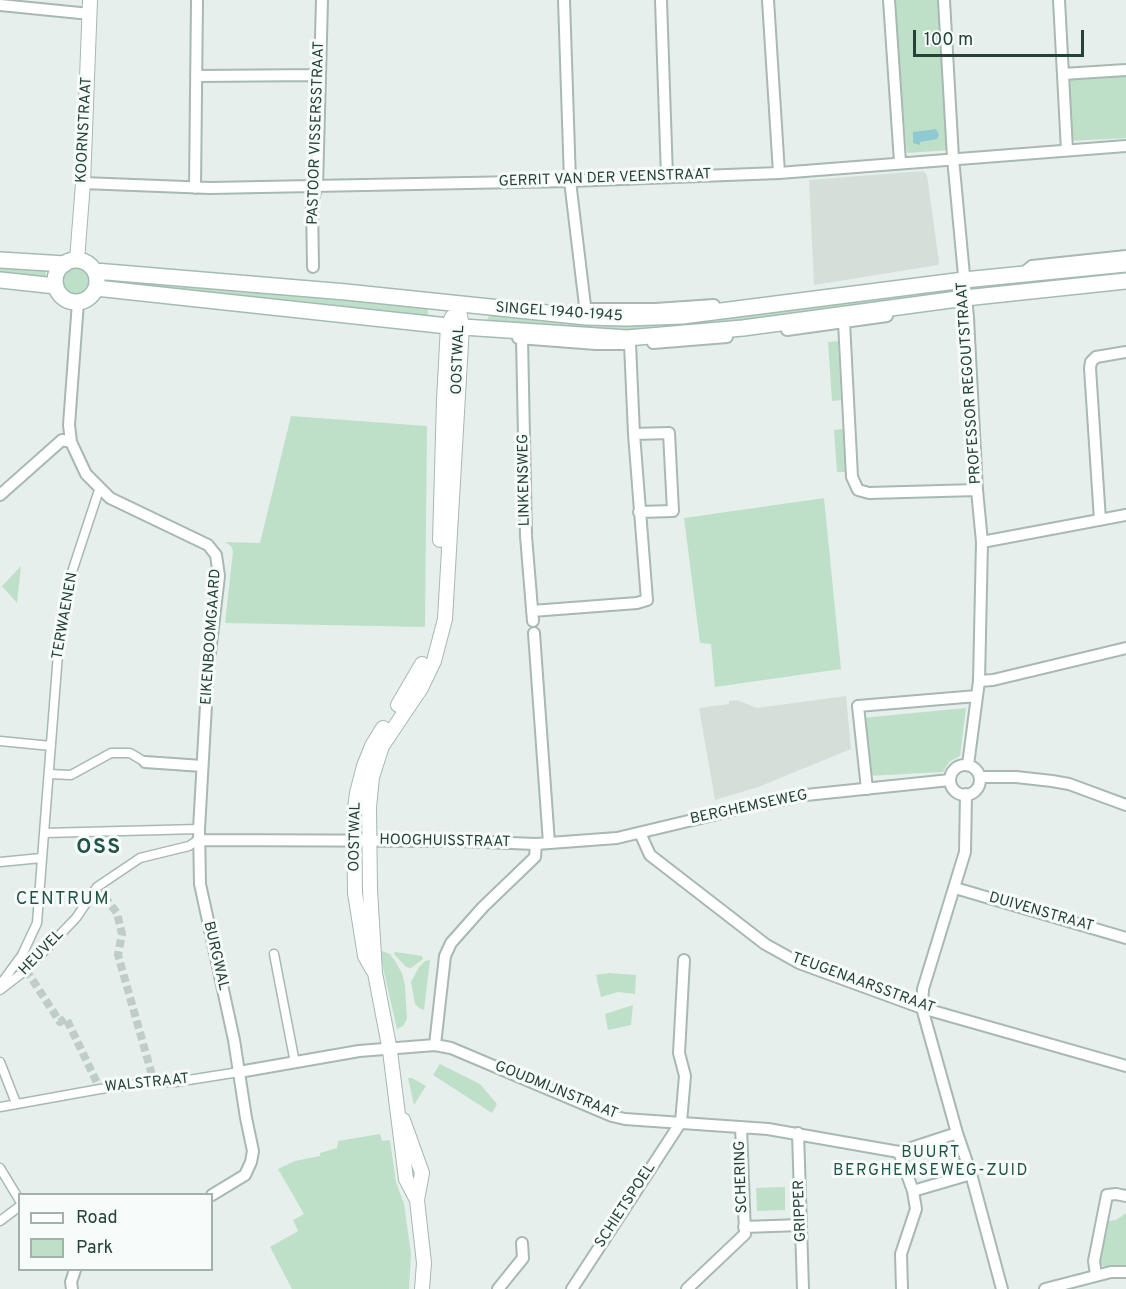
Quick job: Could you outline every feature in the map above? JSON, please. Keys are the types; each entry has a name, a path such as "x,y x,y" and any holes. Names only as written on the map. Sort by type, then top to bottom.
{"main road":[{"path":"0,260 84,262 95,271 96,288 89,298 78,302 66,300 56,286 57,273 71,262"},
{"name":"SINGEL 1940-1945","path":"95,271 346,292 458,305 586,313 626,318 682,316 964,277 1126,264"},
{"path":"0,280 56,286"},
{"name":"SINGEL 1940-1945","path":"96,288 462,326 627,338 743,328 965,298 1126,281"}],"street":[{"path":"195,188 197,0"},
{"name":"PASTOOR VISSERSSTRAAT","path":"313,267 312,201 317,187 322,0"},
{"path":"564,0 570,182 586,313"},
{"path":"661,0 667,177"},
{"path":"768,0 779,173"},
{"path":"889,0 900,162"},
{"name":"PROFESSOR REGOUTSTRAAT","path":"945,0 953,158 973,385 977,490 982,542 980,681 968,765"},
{"path":"1059,0 1067,150"},
{"path":"0,5 90,7"},
{"name":"KOORNSTRAAT","path":"71,262 83,183 90,7"},
{"path":"1063,74 1126,70"},
{"path":"196,76 320,75"},
{"name":"GERRIT VAN DER VEENSTRAAT","path":"83,183 195,188 570,182 779,173 1126,146"},
{"name":"SINGEL 1940-1945","path":"1022,274 1032,266 1126,256"},
{"path":"0,478 4,491 62,440 71,442 69,425 78,302"},
{"name":"OOSTWAL","path":"422,1289 424,1263 417,1200 422,1173 415,1148 399,1110 390,1047 375,973 370,913 369,807 372,777 382,746 427,655 436,626 439,603 442,434 462,326 458,305"},
{"name":"SINGEL 1940-1945","path":"462,326 482,335 596,344 630,344 688,341 844,322 892,315 906,306"},
{"path":"844,322 852,477 858,490 869,493 977,490"},
{"name":"LINKENSWEG","path":"522,338 526,536 532,616 647,600 639,512"},
{"path":"630,344 634,434 639,512 673,510 669,433 634,434"},
{"path":"1100,520 1090,368 1091,362 1096,357 1126,352"},
{"name":"EIKENBOOMGAARD","path":"71,442 86,474 99,490 118,503 208,545 216,555 219,576 208,670 198,835"},
{"name":"TERWAENEN","path":"51,746 60,628 69,581 99,490"},
{"path":"982,542 1126,515"},
{"path":"534,633 549,843"},
{"path":"980,681 993,680 1126,648"},
{"path":"867,789 858,706 977,696"},
{"name":"OOSTWAL","path":"375,973 365,956 355,893 354,842 357,793 372,746 400,711"},
{"path":"0,741 51,746"},
{"name":"HEUVEL","path":"0,985 22,955 37,923 51,746"},
{"path":"49,774 71,775 111,753 130,753 145,762 202,766"},
{"path":"968,765 977,771 980,777 977,789 966,794 955,790 950,780 956,768 968,765"},
{"path":"980,777 1016,777 1069,784 1126,805"},
{"name":"BERGHEMSEWEG","path":"549,843 616,838 806,795 950,780"},
{"path":"966,794 965,852 956,888 923,989 922,1008 1002,1289"},
{"path":"44,833 198,835"},
{"name":"TEUGENAARSSTRAAT","path":"640,833 650,855 765,944 808,967 922,1008 1126,1066"},
{"name":"HEUVEL","path":"0,990 26,970 76,918 97,887 140,858 189,846 198,835"},
{"name":"HOOGHUISSTRAAT","path":"198,835 354,842 369,840 549,843"},
{"name":"BURGWAL","path":"198,835 202,899 234,1040 253,1151 245,1175 213,1194"},
{"path":"435,1045 444,956 451,943 483,908 535,857 537,844"},
{"path":"0,862 41,858"},
{"name":"DUIVENSTRAAT","path":"956,888 1126,938"},
{"path":"274,954 295,1063"},
{"path":"681,1122 685,1076 679,1053 684,960"},
{"name":"GOUDMIJNSTRAAT","path":"390,1047 435,1045 451,1048 612,1116 655,1122 741,1126 798,1133 899,1152 957,1133"},
{"name":"WALSTRAAT","path":"0,1107 100,1089 154,1082 176,1082 390,1047"},
{"path":"0,1062 16,1103"},
{"name":"SCHIETSPOEL","path":"572,1289 681,1122"},
{"name":"SCHERING","path":"687,1289 745,1234 741,1126"},
{"name":"GRIPPER","path":"798,1133 803,1289"},
{"path":"899,1152 913,1191 916,1209 901,1254 902,1289"},
{"path":"0,1168 18,1197"},
{"path":"913,1191 971,1174"},
{"path":"1096,1275 1094,1261 1107,1196 1116,1194 1126,1196"},
{"path":"0,1221 18,1208"},
{"name":"SCHERING","path":"744,1227 801,1225"},
{"path":"498,1289 523,1258 522,1243"},
{"path":"71,1271 72,1289"},
{"path":"1045,1289 1096,1275 1126,1272"}],"shaded area":[{"path":"923,171 927,175 938,265 814,285 809,180"},
{"path":"846,696 851,749 758,787 715,800 699,708 729,704 729,701 737,700 757,708"}],"green space":[{"path":"893,0 940,0 950,150 907,153"},
{"path":"1126,74 1126,138 1069,141 1066,78"},
{"path":"0,263 47,268 45,279 0,275"},
{"path":"76,268 85,272 89,281 85,290 76,294 67,290 63,281 67,272"},
{"path":"103,275 307,293 427,308 428,313 426,318 106,287"},
{"path":"936,287 938,297 641,334 487,323 489,315 586,324"},
{"path":"838,341 841,400 832,401 828,342"},
{"path":"291,416 427,426 425,627 225,623 233,551 231,546 225,542 260,543"},
{"path":"843,429 846,472 837,472 834,430"},
{"path":"824,498 841,669 715,687 711,644 700,643 684,518"},
{"path":"21,566 17,603 2,586"},
{"path":"966,708 960,756 949,762 943,772 867,776 861,718"},
{"path":"379,950 390,954 402,973 405,985 407,1019 403,1026 397,1029"},
{"path":"395,952 422,956 423,959 411,968 406,967 394,954"},
{"path":"430,960 424,1010 415,1004 411,982 419,967 425,961"},
{"path":"609,973 636,975 635,994 618,992 601,997 596,975"},
{"path":"633,1005 631,1025 608,1030 605,1014"},
{"path":"440,1064 480,1084 497,1104 492,1113 433,1075"},
{"path":"408,1078 426,1086 414,1105"},
{"path":"380,1134 382,1141 390,1140 396,1182 404,1204 411,1254 409,1289 292,1289 270,1247 298,1231 293,1220 304,1214 278,1169 295,1161 320,1156 320,1153 337,1148 338,1141"},
{"path":"785,1187 785,1210 757,1211 756,1188"},
{"path":"1126,1213 1126,1266 1105,1268 1100,1263 1109,1221 1116,1220"}],"water":[{"path":"936,129 939,135 937,139 920,142 920,145 913,143 913,132"}],"tunnel":[{"path":"97,887 117,913 122,934 118,955 154,1082"},
{"path":"26,970 60,1022 66,1018 100,1089"}],"district":[{"name":"OSS","path":"99,849"},
{"name":"CENTRUM","path":"63,900"},
{"name":"BUURT BERGHEMSEWEG-ZUID","path":"931,1163"}]}
